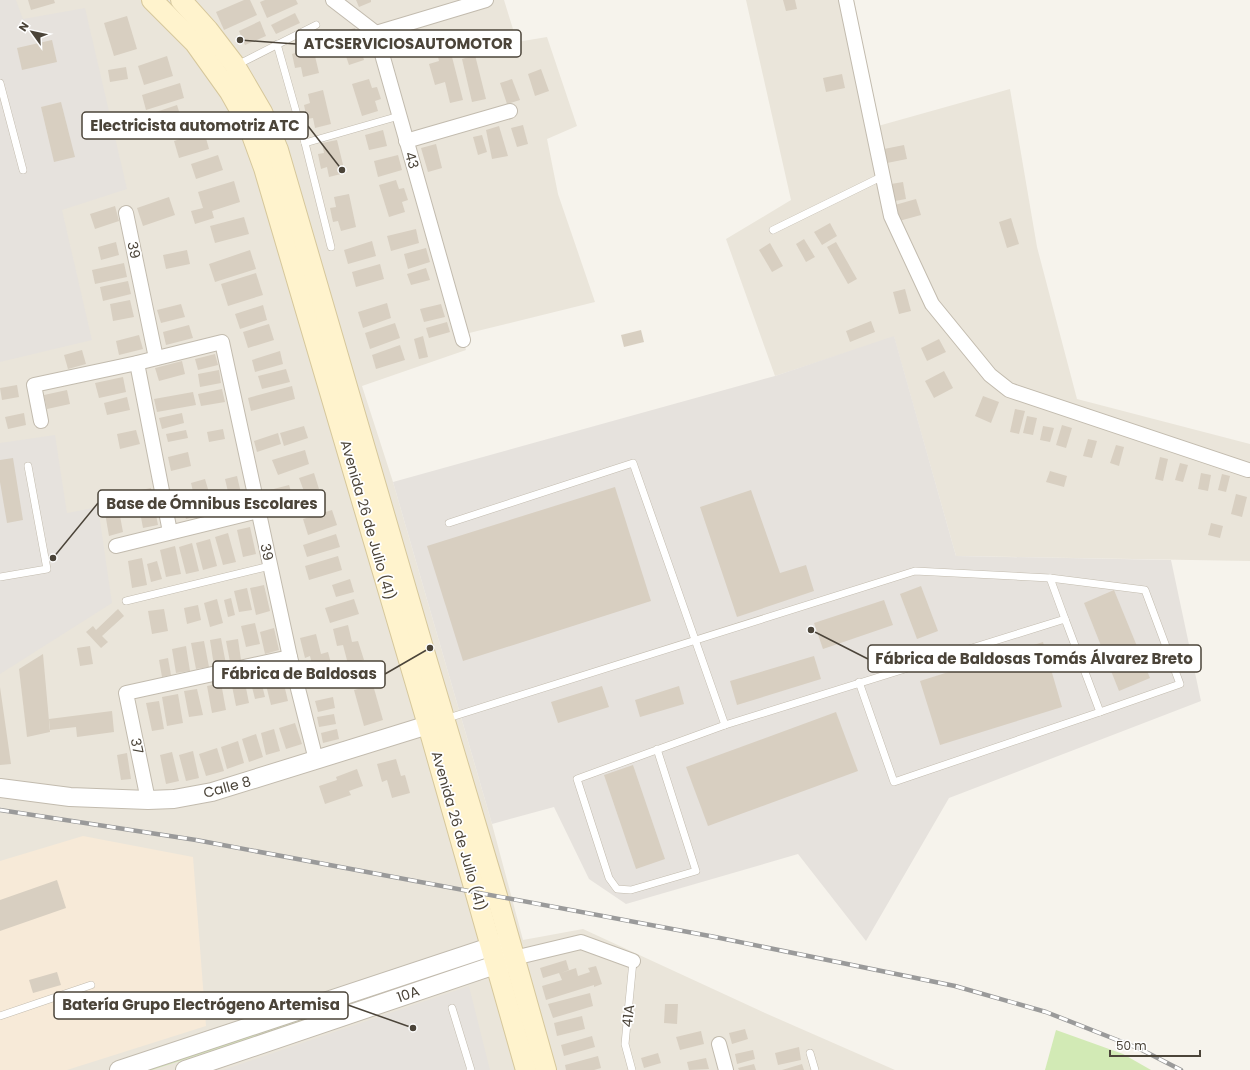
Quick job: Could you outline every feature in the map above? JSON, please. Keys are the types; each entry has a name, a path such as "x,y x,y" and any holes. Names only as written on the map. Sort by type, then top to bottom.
{"main road":[{"name":"Avenida 26 de Julio (41)","path":"152,0 195,43 230,92 248,124 264,168 437,722 503,953 546,1070"},
{"name":"Avenida 26 de Julio (41)","path":"181,0 208,30 234,64 262,112 278,150 424,651 437,722"},
{"name":"Avenida 26 de Julio (41)","path":"503,953 526,1070"}],"street":[{"path":"334,0 376,33 486,0"},
{"path":"846,0 891,216 932,304 990,375 1009,390 1249,472"},
{"name":"43","path":"376,33 463,340"},
{"path":"406,141 510,111"},
{"name":"39","path":"126,213 156,358 222,342 290,657 316,760"},
{"path":"41,421 34,385 156,358"},
{"path":"137,363 170,532"},
{"path":"116,546 258,511"},
{"name":"37","path":"148,800 126,693 290,657"},
{"name":"Calle 8","path":"0,788 70,797 148,800 174,799 212,792 437,722"},
{"name":"10A","path":"120,1070 503,953 581,942 633,961"},
{"name":"10A","path":"185,1070 503,953"},
{"path":"719,1044 726,1070"}],"lane":[{"path":"234,64 243,62 316,25"},
{"path":"277,44 305,142 331,247"},
{"path":"0,83 23,170"},
{"path":"305,142 400,116"},
{"path":"773,230 883,176"},
{"path":"449,522 632,463 724,725"},
{"path":"0,577 47,570 28,466"},
{"path":"126,601 270,566"},
{"path":"437,722 915,571 1050,578 1145,590 1180,684 894,782 859,682"},
{"path":"1050,578 1100,712"},
{"path":"657,749 696,871 631,890 617,889 609,878 577,779 657,749 724,725 1065,619"},
{"name":"41A","path":"632,1070 625,1044 633,961"},
{"path":"0,1016 91,985"},
{"path":"452,1008 470,1070"},
{"path":"810,1053 815,1070"}],"shaded area":[{"path":"0,0 504,0 517,42 547,37 577,126 547,139 558,194 595,302 461,335 466,350 362,386 393,482 492,824 523,940 583,929 765,1013 895,1070 0,1070"},
{"path":"0,0 16,0 23,19 85,8 127,189 62,210 92,340 0,362"},
{"path":"746,0 854,0 878,126 1010,89 1037,247 1077,399 1250,444 1250,561 956,556 894,337 775,376 726,239 791,200"},
{"path":"894,336 956,556 1171,560 1201,701 949,798 866,941 798,854 626,904 589,879 554,807 492,824 393,482 775,376"},
{"path":"55,435 67,513 98,507 112,603 0,674 0,443"},
{"path":"83,836 193,857 206,1026 67,1070 0,1070 0,861"},
{"path":"469,986 490,1070 223,1070"}],"green space":[{"path":"429,974 431,979 152,1070 144,1070"},
{"path":"1056,1030 1123,1054 1151,1070 1045,1070"}],"building":[{"path":"28,0 54,0 55,3 31,10"},
{"path":"244,0 250,0 257,15 224,30 216,12"},
{"path":"265,0 296,0 298,4 267,18 260,2"},
{"path":"356,0 371,0 371,2 359,7"},
{"path":"783,0 795,0 797,9 786,11"},
{"path":"295,13 300,23 276,34 271,25"},
{"path":"127,16 137,49 114,56 104,23"},
{"path":"260,21 266,36 245,45 239,31"},
{"path":"355,28 358,37 363,36 367,48 361,50 364,60 349,65 338,33"},
{"path":"311,39 319,73 303,77 301,67 295,68 292,54 298,52 296,43"},
{"path":"52,40 57,62 22,70 17,48"},
{"path":"450,49 463,100 450,103 445,82 435,85 429,64 439,61 437,52"},
{"path":"475,55 486,99 472,102 462,59"},
{"path":"167,56 173,76 144,85 138,66"},
{"path":"126,67 128,79 110,82 108,70"},
{"path":"541,69 549,91 535,96 528,74"},
{"path":"842,74 845,88 826,92 823,78"},
{"path":"369,79 372,88 377,87 381,99 375,101 378,111 362,116 352,84"},
{"path":"512,79 520,100 507,104 500,83"},
{"path":"180,83 184,98 146,110 142,95"},
{"path":"323,90 331,124 315,128 313,118 307,119 304,105 310,103 308,94"},
{"path":"61,102 75,157 54,162 41,107"},
{"path":"177,105 181,118 154,126 150,114"},
{"path":"523,125 528,144 517,147 511,128"},
{"path":"499,126 508,156 492,159 486,130"},
{"path":"383,130 387,146 369,150 365,135"},
{"path":"204,131 209,149 179,158 174,141"},
{"path":"482,135 487,152 478,155 473,137"},
{"path":"337,140 345,173 329,177 327,167 321,169 318,154 324,153 322,143"},
{"path":"436,144 442,168 428,172 421,148"},
{"path":"904,145 907,159 887,163 884,149"},
{"path":"218,155 223,170 196,179 191,164"},
{"path":"398,155 402,170 378,177 374,161"},
{"path":"396,180 399,189 404,188 408,200 402,202 405,212 389,217 379,185"},
{"path":"234,181 240,202 212,211 214,218 195,224 191,211 203,208 198,192"},
{"path":"903,182 906,199 895,201 891,184"},
{"path":"349,194 356,227 341,231 338,221 333,222 330,208 336,207 334,197"},
{"path":"169,197 175,215 143,226 137,208"},
{"path":"916,199 921,215 899,221 895,205"},
{"path":"115,206 119,221 95,229 90,214"},
{"path":"244,217 249,234 215,243 210,226"},
{"path":"1011,218 1019,244 1007,248 999,222"},
{"path":"830,223 837,236 822,245 814,232"},
{"path":"416,229 419,243 391,251 387,236"},
{"path":"804,239 815,257 806,262 796,244"},
{"path":"372,241 376,256 348,264 344,250"},
{"path":"116,242 119,255 101,260 98,247"},
{"path":"836,242 857,279 848,284 827,247"},
{"path":"770,243 783,266 772,272 759,250"},
{"path":"426,248 430,262 408,269 404,254"},
{"path":"187,250 190,264 166,269 163,255"},
{"path":"250,250 256,269 215,282 209,264"},
{"path":"124,263 127,277 95,284 92,270"},
{"path":"380,264 384,279 356,287 352,272"},
{"path":"426,268 430,280 411,285 407,274"},
{"path":"256,273 263,295 228,306 221,284"},
{"path":"128,281 131,294 103,301 100,287"},
{"path":"905,289 911,311 899,314 893,292"},
{"path":"130,300 134,317 113,321 110,304"},
{"path":"387,303 391,318 363,328 358,312"},
{"path":"181,304 185,317 161,323 157,310"},
{"path":"441,304 445,317 424,322 420,309"},
{"path":"263,305 267,320 240,329 235,314"},
{"path":"871,321 875,332 850,342 846,331"},
{"path":"447,322 450,332 429,338 426,328"},
{"path":"395,323 400,338 370,349 365,333"},
{"path":"269,324 274,340 248,348 243,332"},
{"path":"189,325 193,338 166,345 163,332"},
{"path":"641,330 644,342 624,347 621,335"},
{"path":"139,335 143,349 119,355 116,341"},
{"path":"423,336 428,357 419,359 414,339"},
{"path":"939,339 946,352 927,361 921,348"},
{"path":"400,345 405,360 376,369 372,355"},
{"path":"82,350 86,364 68,369 64,355"},
{"path":"280,351 283,364 255,372 252,360"},
{"path":"215,354 218,365 198,370 195,359"},
{"path":"182,361 185,374 159,381 155,368"},
{"path":"286,369 290,382 262,389 258,376"},
{"path":"219,370 221,383 200,387 198,374"},
{"path":"944,371 953,388 934,398 925,381"},
{"path":"123,377 126,392 99,398 95,383"},
{"path":"17,385 19,397 2,400 0,388"},
{"path":"292,386 295,399 251,411 248,398"},
{"path":"222,389 225,402 201,406 198,394"},
{"path":"67,390 70,404 47,409 44,395"},
{"path":"193,392 196,405 157,412 154,399"},
{"path":"983,396 999,402 991,423 975,416"},
{"path":"127,397 130,410 107,415 104,403"},
{"path":"1015,409 1025,411 1019,434 1010,432"},
{"path":"24,413 26,425 8,429 5,417"},
{"path":"182,413 184,423 162,429 159,418"},
{"path":"1027,416 1037,418 1033,435 1023,433"},
{"path":"1062,425 1072,428 1066,448 1056,445"},
{"path":"304,426 308,438 284,446 280,433"},
{"path":"1043,426 1054,428 1050,442 1040,440"},
{"path":"223,429 225,439 209,442 207,432"},
{"path":"136,430 140,444 120,449 117,434"},
{"path":"186,430 188,438 168,442 166,434"},
{"path":"278,433 281,444 257,452 254,441"},
{"path":"1088,439 1097,441 1092,458 1083,456"},
{"path":"1116,445 1124,447 1119,466 1110,463"},
{"path":"305,450 309,464 278,475 272,460"},
{"path":"188,452 191,466 171,471 168,457"},
{"path":"1160,457 1168,459 1163,481 1155,479"},
{"path":"13,458 23,520 7,523 0,482 0,460"},
{"path":"1180,463 1188,465 1183,482 1175,480"},
{"path":"1050,471 1067,476 1064,487 1046,482"},
{"path":"314,473 319,489 305,494 299,478"},
{"path":"1201,473 1211,475 1208,491 1198,489"},
{"path":"1222,474 1230,476 1226,492 1218,490"},
{"path":"237,476 244,506 232,509 225,479"},
{"path":"205,479 210,496 212,496 215,511 186,519 182,504 195,500 191,483"},
{"path":"289,485 294,501 271,508 266,491"},
{"path":"615,487 651,601 463,661 427,546"},
{"path":"151,488 158,525 143,528 136,491"},
{"path":"751,490 780,573 806,565 814,591 737,617 700,507"},
{"path":"1236,494 1247,497 1242,517 1231,514"},
{"path":"118,505 123,532 109,536 104,507"},
{"path":"332,510 337,525 308,535 303,519"},
{"path":"1211,523 1223,526 1220,538 1208,535"},
{"path":"250,527 256,554 243,557 237,530"},
{"path":"228,533 236,562 223,565 215,537"},
{"path":"336,534 340,547 307,557 303,545"},
{"path":"210,539 217,566 203,570 196,543"},
{"path":"192,543 199,571 186,574 179,547"},
{"path":"175,546 181,574 166,577 160,550"},
{"path":"338,556 342,570 309,580 305,566"},
{"path":"142,558 147,585 132,588 128,561"},
{"path":"157,561 162,579 151,582 147,564"},
{"path":"350,579 354,592 336,597 332,585"},
{"path":"264,585 270,611 256,615 250,588"},
{"path":"921,586 938,631 917,639 900,594"},
{"path":"247,588 252,610 239,612 234,591"},
{"path":"1114,590 1150,678 1119,691 1084,603"},
{"path":"231,598 235,615 228,617 224,600"},
{"path":"217,599 223,623 210,627 204,603"},
{"path":"354,599 359,614 330,623 325,608"},
{"path":"884,600 893,625 823,649 814,623"},
{"path":"198,605 201,620 187,624 184,608"},
{"path":"118,609 124,616 102,636 108,642 101,648 86,632 93,626 96,630"},
{"path":"164,609 168,631 152,634 148,611"},
{"path":"255,623 260,644 246,647 241,626"},
{"path":"348,625 352,642 358,641 364,660 348,664 343,645 337,646 333,629"},
{"path":"274,628 279,650 265,654 260,632"},
{"path":"316,634 321,654 328,652 333,671 315,676 310,656 305,658 300,638"},
{"path":"221,638 226,664 214,666 210,640"},
{"path":"238,639 241,660 230,662 226,641"},
{"path":"204,641 209,667 196,669 191,643"},
{"path":"1043,642 1062,707 940,745 920,681"},
{"path":"90,646 93,664 80,666 77,648"},
{"path":"186,646 190,671 176,673 172,649"},
{"path":"43,654 50,732 27,737 19,669"},
{"path":"814,656 821,679 737,705 730,681"},
{"path":"168,658 171,675 162,677 159,660"},
{"path":"281,672 288,701 271,705 264,677"},
{"path":"260,677 265,697 255,699 250,679"},
{"path":"244,678 249,703 236,706 231,681"},
{"path":"221,683 226,710 212,713 207,686"},
{"path":"373,685 383,720 364,726 354,690"},
{"path":"602,686 609,707 558,723 551,702"},
{"path":"679,686 684,704 640,717 635,700"},
{"path":"0,687 11,764 0,765"},
{"path":"197,689 203,715 189,717 184,691"},
{"path":"178,694 183,723 167,726 162,697"},
{"path":"333,697 335,708 318,712 315,701"},
{"path":"159,701 164,729 152,731 146,703"},
{"path":"112,711 114,732 77,737 76,727 50,730 49,719"},
{"path":"836,712 858,771 708,826 686,767"},
{"path":"334,714 336,724 319,727 317,717"},
{"path":"295,723 302,744 286,749 279,728"},
{"path":"274,729 280,751 266,755 261,733"},
{"path":"337,729 339,739 323,743 321,733"},
{"path":"256,734 263,757 249,762 242,739"},
{"path":"238,741 244,763 227,769 221,747"},
{"path":"217,748 224,771 206,776 199,754"},
{"path":"193,751 199,778 186,781 179,755"},
{"path":"172,752 179,781 166,784 160,755"},
{"path":"127,753 131,779 121,780 117,755"},
{"path":"396,759 401,776 405,775 410,793 392,798 387,780 382,782 377,764"},
{"path":"633,765 665,859 636,869 604,775"},
{"path":"357,769 363,786 349,791 351,795 325,804 319,786 337,780 336,777"},
{"path":"57,880 66,908 0,931 0,900"},
{"path":"566,960 569,970 561,973 576,968 578,976 590,972 588,968 596,966 602,984 594,987 594,985 546,1000 542,986 562,980 559,973 543,978 540,968"},
{"path":"57,972 61,985 33,993 29,980"},
{"path":"590,993 593,1006 553,1018 548,1004"},
{"path":"665,1004 678,1004 677,1024 664,1023"},
{"path":"582,1016 585,1029 557,1036 554,1023"},
{"path":"745,1029 748,1039 732,1044 729,1033"},
{"path":"701,1031 704,1044 680,1050 676,1037"},
{"path":"592,1036 595,1047 564,1056 561,1045"},
{"path":"799,1047 801,1060 778,1065 775,1053"},
{"path":"753,1050 755,1059 737,1064 735,1054"},
{"path":"658,1053 661,1063 644,1068 641,1058"},
{"path":"598,1056 601,1068 594,1070 566,1070 565,1065"},
{"path":"706,1058 709,1069 689,1070 687,1062"},
{"path":"754,1064 756,1070 739,1070 738,1068"},
{"path":"802,1064 804,1070 782,1070"}],"railway":[{"path":"0,810 196,840 715,937 955,986 1046,1012 1140,1049 1181,1070"}],"place":[{"name":"ATCSERVICIOSAUTOMOTOR","path":"240,40"},
{"name":"Electricista automotriz ATC","path":"342,170"},
{"name":"Base de Ómnibus Escolares","path":"53,558"},
{"name":"Fábrica de Baldosas Tomás Álvarez Breto","path":"811,630"},
{"name":"Fábrica de Baldosas","path":"430,648"},
{"name":"Batería Grupo Electrógeno Artemisa","path":"413,1028"}]}
